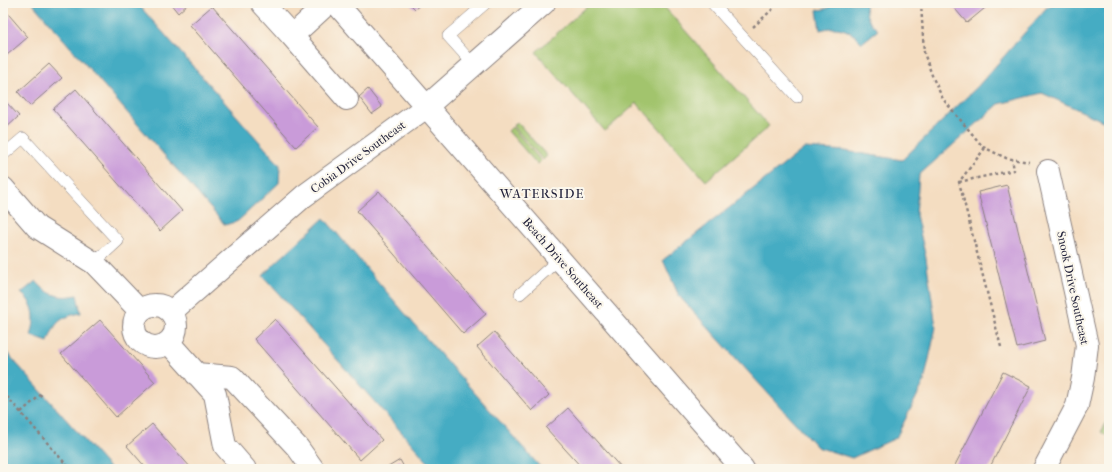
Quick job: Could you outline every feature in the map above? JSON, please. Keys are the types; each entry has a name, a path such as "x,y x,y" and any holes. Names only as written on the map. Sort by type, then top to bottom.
{"street":[{"path":"262,3 347,99"},
{"path":"292,36 328,3"},
{"name":"Beach Drive Southeast","path":"336,3 743,469"},
{"name":"Cobia Drive Southeast","path":"171,312 304,196 426,107 544,3"},
{"name":"Snook Drive Southeast","path":"1044,469 1077,406 1083,378 1087,345 1048,171"},
{"path":"3,188 38,227 94,263 140,311"},
{"path":"153,305 161,305 171,312 176,320 176,328 175,335 168,343 158,348 140,342 134,330 134,323 140,311 153,305"},
{"path":"168,343 214,394 225,446 245,469"},
{"path":"196,374 232,377 298,448 313,469"}],"lane":[{"path":"474,65 448,36 486,3"},
{"path":"712,3 797,97"},
{"path":"3,155 23,138 118,240 94,263"},
{"path":"520,294 559,259"}],"path":[{"path":"742,37 775,7 772,3"},
{"path":"921,3 924,53 933,78 943,99 984,147 1012,159 1030,162 1048,171"},
{"path":"984,147 960,182 1001,346"},
{"path":"960,182 1014,170 1012,159"},
{"path":"3,392 70,469"},
{"path":"21,412 43,393"}],"green space":[{"path":"591,3 661,3 769,126 706,181 637,103 605,131 536,52"},
{"path":"517,122 547,156 543,160 513,126"},
{"path":"512,127 541,161 537,164 508,131"},
{"path":"1109,418 1109,437 1101,432"}],"water":[{"path":"32,3 137,3 280,165 279,183 238,221 225,225"},
{"path":"837,3 865,3 868,18 878,30 862,43 853,34 843,29 832,28 820,30 817,10 825,9"},
{"path":"1056,3 1109,3 1109,124 1042,93 999,104 919,175 916,215 926,258 936,327 924,382 896,438 852,458 817,447 679,296 663,260 805,148 845,151 902,160 978,86 1047,7"},
{"path":"324,218 419,330 542,469 434,469 263,276"},
{"path":"36,281 45,290 54,295 77,295 81,313 68,316 59,322 53,330 48,342 31,336 34,324 34,313 30,302 21,293"},
{"path":"3,348 17,364 110,469 3,469"}],"building":[{"path":"170,3 189,3 178,13"},
{"path":"409,3 422,3 415,9"},
{"path":"950,3 991,3 967,23"},
{"path":"212,6 318,127 296,147 190,25"},
{"path":"3,8 28,37 7,55 3,50"},
{"path":"49,64 62,78 30,106 18,92"},
{"path":"76,89 182,211 160,231 53,109"},
{"path":"368,89 382,107 372,114 359,97"},
{"path":"5,101 19,116 3,131 3,103"},
{"path":"1007,185 1045,341 1017,348 978,192"},
{"path":"379,191 486,314 463,334 357,211"},
{"path":"275,319 382,440 360,460 254,339"},
{"path":"100,320 155,382 116,417 61,354"},
{"path":"494,332 549,395 532,411 477,347"},
{"path":"1003,372 1031,386 989,469 953,469"},
{"path":"568,408 622,469 583,469 546,428"},
{"path":"152,424 192,469 147,469 127,446"},
{"path":"400,460 405,469 385,469"}],"district":[{"name":"WATERSIDE","path":"542,193"}]}
